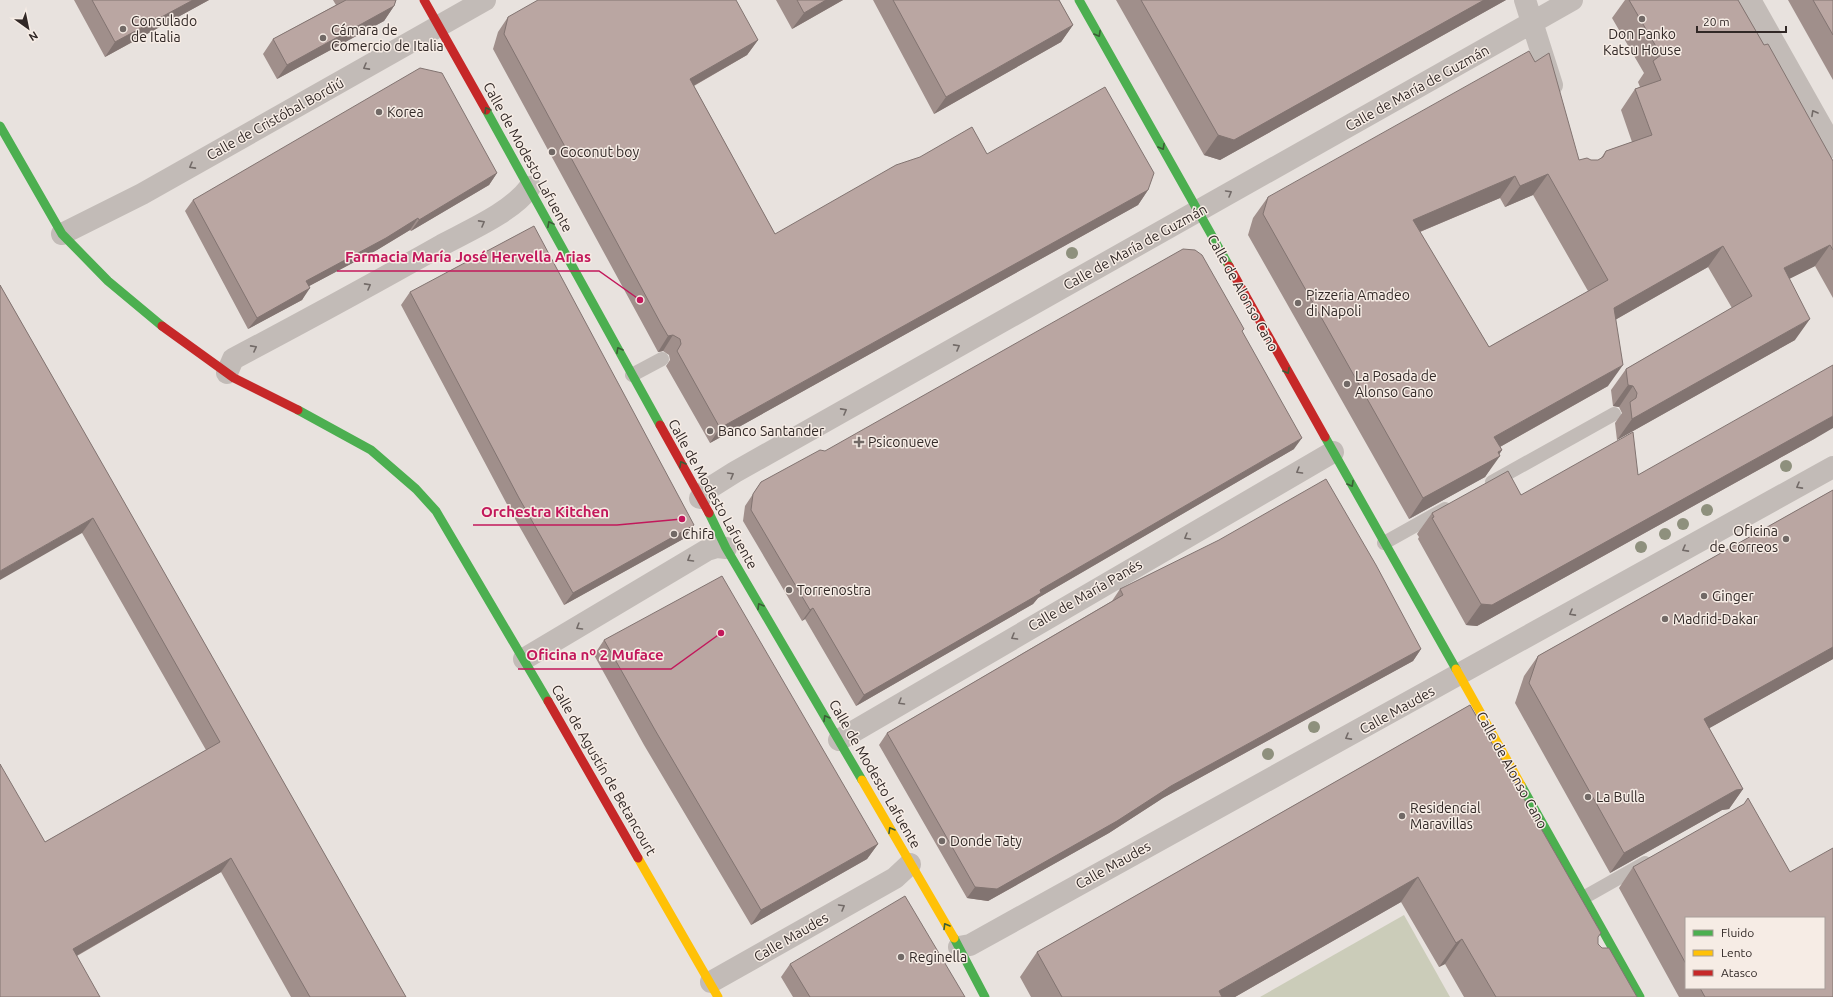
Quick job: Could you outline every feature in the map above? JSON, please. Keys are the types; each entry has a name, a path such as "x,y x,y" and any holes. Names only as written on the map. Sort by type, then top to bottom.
{"street":[{"name":"Calle de Modesto Lafuente","path":"424,0 530,187 726,548 959,946 985,997"},
{"name":"Calle de Cristóbal Bordiú","path":"62,234 142,194 486,0"},
{"name":"Calle de Alonso Cano","path":"1079,0 1583,898 1608,953 1640,997"},
{"path":"1525,0 1558,103"},
{"name":"Calle de María de Guzmán","path":"700,498 708,489 729,476 1572,0"},
{"path":"1750,0 1833,147"},
{"name":"Calle de Agustín de Betancourt","path":"0,126 62,234 108,281 126,297 227,373 322,422 371,450 416,489 436,511 524,659 715,990"},
{"path":"227,373 233,359 370,286 502,212 523,196 530,187"},
{"name":"Calle de María Panés","path":"839,740 1333,452"},
{"name":"Calle Maudes","path":"959,946 970,945 1459,676 1833,467"},
{"path":"524,659 707,550 717,547 726,548"},
{"name":"Calle Maudes","path":"715,990 895,878 910,864"}],"lane":[{"path":"632,375 662,359"},
{"path":"1482,489 1614,414"},
{"path":"1384,543 1454,504"},
{"path":"1583,898 1658,856"}],"green space":[{"path":"1404,915 1450,997 1260,997"}],"building":[{"path":"92,0 193,0 115,42"},
{"name":"Cámara de Comercio de Italia","path":"346,0 396,0 394,6 287,65 273,39"},
{"path":"538,0 736,0 758,40 690,79 775,234 896,165 920,157 972,127 987,154 1105,87 1154,173 1148,190 720,428 677,351 681,344 680,339 673,335 668,336 661,324 504,34 508,17"},
{"path":"797,0 826,0 804,13"},
{"path":"893,0 1059,0 1073,25 946,97"},
{"path":"1141,0 1484,0 1234,140 1218,135"},
{"path":"1629,0 1738,0 1764,45 1768,44 1833,161 1833,250 1830,245 1784,268 1810,319 1632,419 1630,402 1636,398 1637,393 1633,386 1628,385 1626,369 1752,296 1723,246 1614,308 1623,365 1494,437 1502,450 1498,452 1500,456 1423,498 1263,214 1268,197 1529,51 1535,62 1549,53 1579,160 1587,158 1591,160 1598,160 1603,157 1606,151 1652,135 1635,89 1661,80 1653,61 1661,55","holes":["1548,174 1608,280 1489,347 1413,220 1515,176 1520,186"]},
{"path":"1813,0 1833,0 1833,35"},
{"path":"420,68 442,73 497,173 419,220 418,218 386,238 306,281 310,288 257,318 193,200"},
{"path":"534,226 694,525 573,593 519,498 410,292"},
{"path":"1183,249 1195,250 1202,255 1244,329 1242,331 1302,438 1040,590 1041,593 864,695 813,608 810,610 751,510 753,494 761,482 820,450 825,451"},
{"path":"0,285 406,997 310,997 231,858 73,949 100,997 0,997 0,764 45,842 220,742 93,518 0,571"},
{"path":"1833,365 1833,416 1492,605 1481,604 1432,518 1434,517 1432,513 1508,471 1521,495 1633,432 1638,475"},
{"path":"1326,479 1376,565 1421,649 1171,786 1117,821 997,889 975,887 887,733 1123,595 1120,589 1219,540"},
{"path":"1833,490 1833,647 1704,719 1743,789 1736,790 1624,853 1529,683 1538,656"},
{"path":"722,576 878,844 761,910 604,640"},
{"name":"Residencial Maravillas","path":"1470,705 1601,933 1598,937 1598,944 1602,948 1609,948 1637,997 1496,997 1462,939 1456,943 1418,877 1219,991 1222,997 1062,997 1037,952"},
{"path":"1748,798 1790,872 1833,848 1833,997 1705,997 1701,989 1825,989 1825,917 1685,917 1685,962 1633,867 1744,804"},
{"path":"905,896 965,997 810,997 790,964"}],"traffic: fast":[{"path":"1079,0 1229,266"},
{"path":"486,110 660,425"},
{"path":"0,126 62,234 108,281 162,326"},
{"path":"298,410 371,450 416,489 436,511 548,701"},
{"path":"1325,437 1456,669"},
{"path":"709,513 726,548 862,780"},
{"path":"1521,785 1640,997"},
{"path":"954,938 985,997"}],"traffic: slow":[{"path":"1456,669 1521,785"},
{"path":"862,780 954,938"},
{"path":"638,858 718,997"}],"traffic: jam":[{"path":"424,0 486,110"},
{"path":"1229,266 1325,437"},
{"path":"162,326 234,378 298,410"},
{"path":"660,425 709,513"},
{"path":"548,701 638,858"}],"place":[{"name":"Don Panko Katsu House","path":"1642,19"},
{"name":"Consulado de Italia","path":"123,29"},
{"name":"Cámara de Comercio de Italia","path":"323,38"},
{"name":"Korea","path":"379,112"},
{"name":"Coconut boy","path":"552,152"},
{"name":"Farmacia María José Hervella Arias","path":"640,300"},
{"name":"Pizzeria Amadeo di Napoli","path":"1298,303"},
{"name":"La Posada de Alonso Cano","path":"1347,384"},
{"name":"Banco Santander","path":"710,431"},
{"name":"Psiconueve","path":"859,442"},
{"name":"Orchestra Kitchen","path":"682,519"},
{"name":"Chifa","path":"674,534"},
{"name":"Oficina de Correos","path":"1786,539"},
{"name":"Torrenostra","path":"789,590"},
{"name":"Ginger","path":"1704,596"},
{"name":"Madrid-Dakar","path":"1665,619"},
{"name":"Oficina nº 2 Muface","path":"721,633"},
{"name":"La Bulla","path":"1588,797"},
{"name":"Residencial Maravillas","path":"1402,816"},
{"name":"Donde Taty","path":"942,841"},
{"name":"Reginella","path":"901,957"}]}
